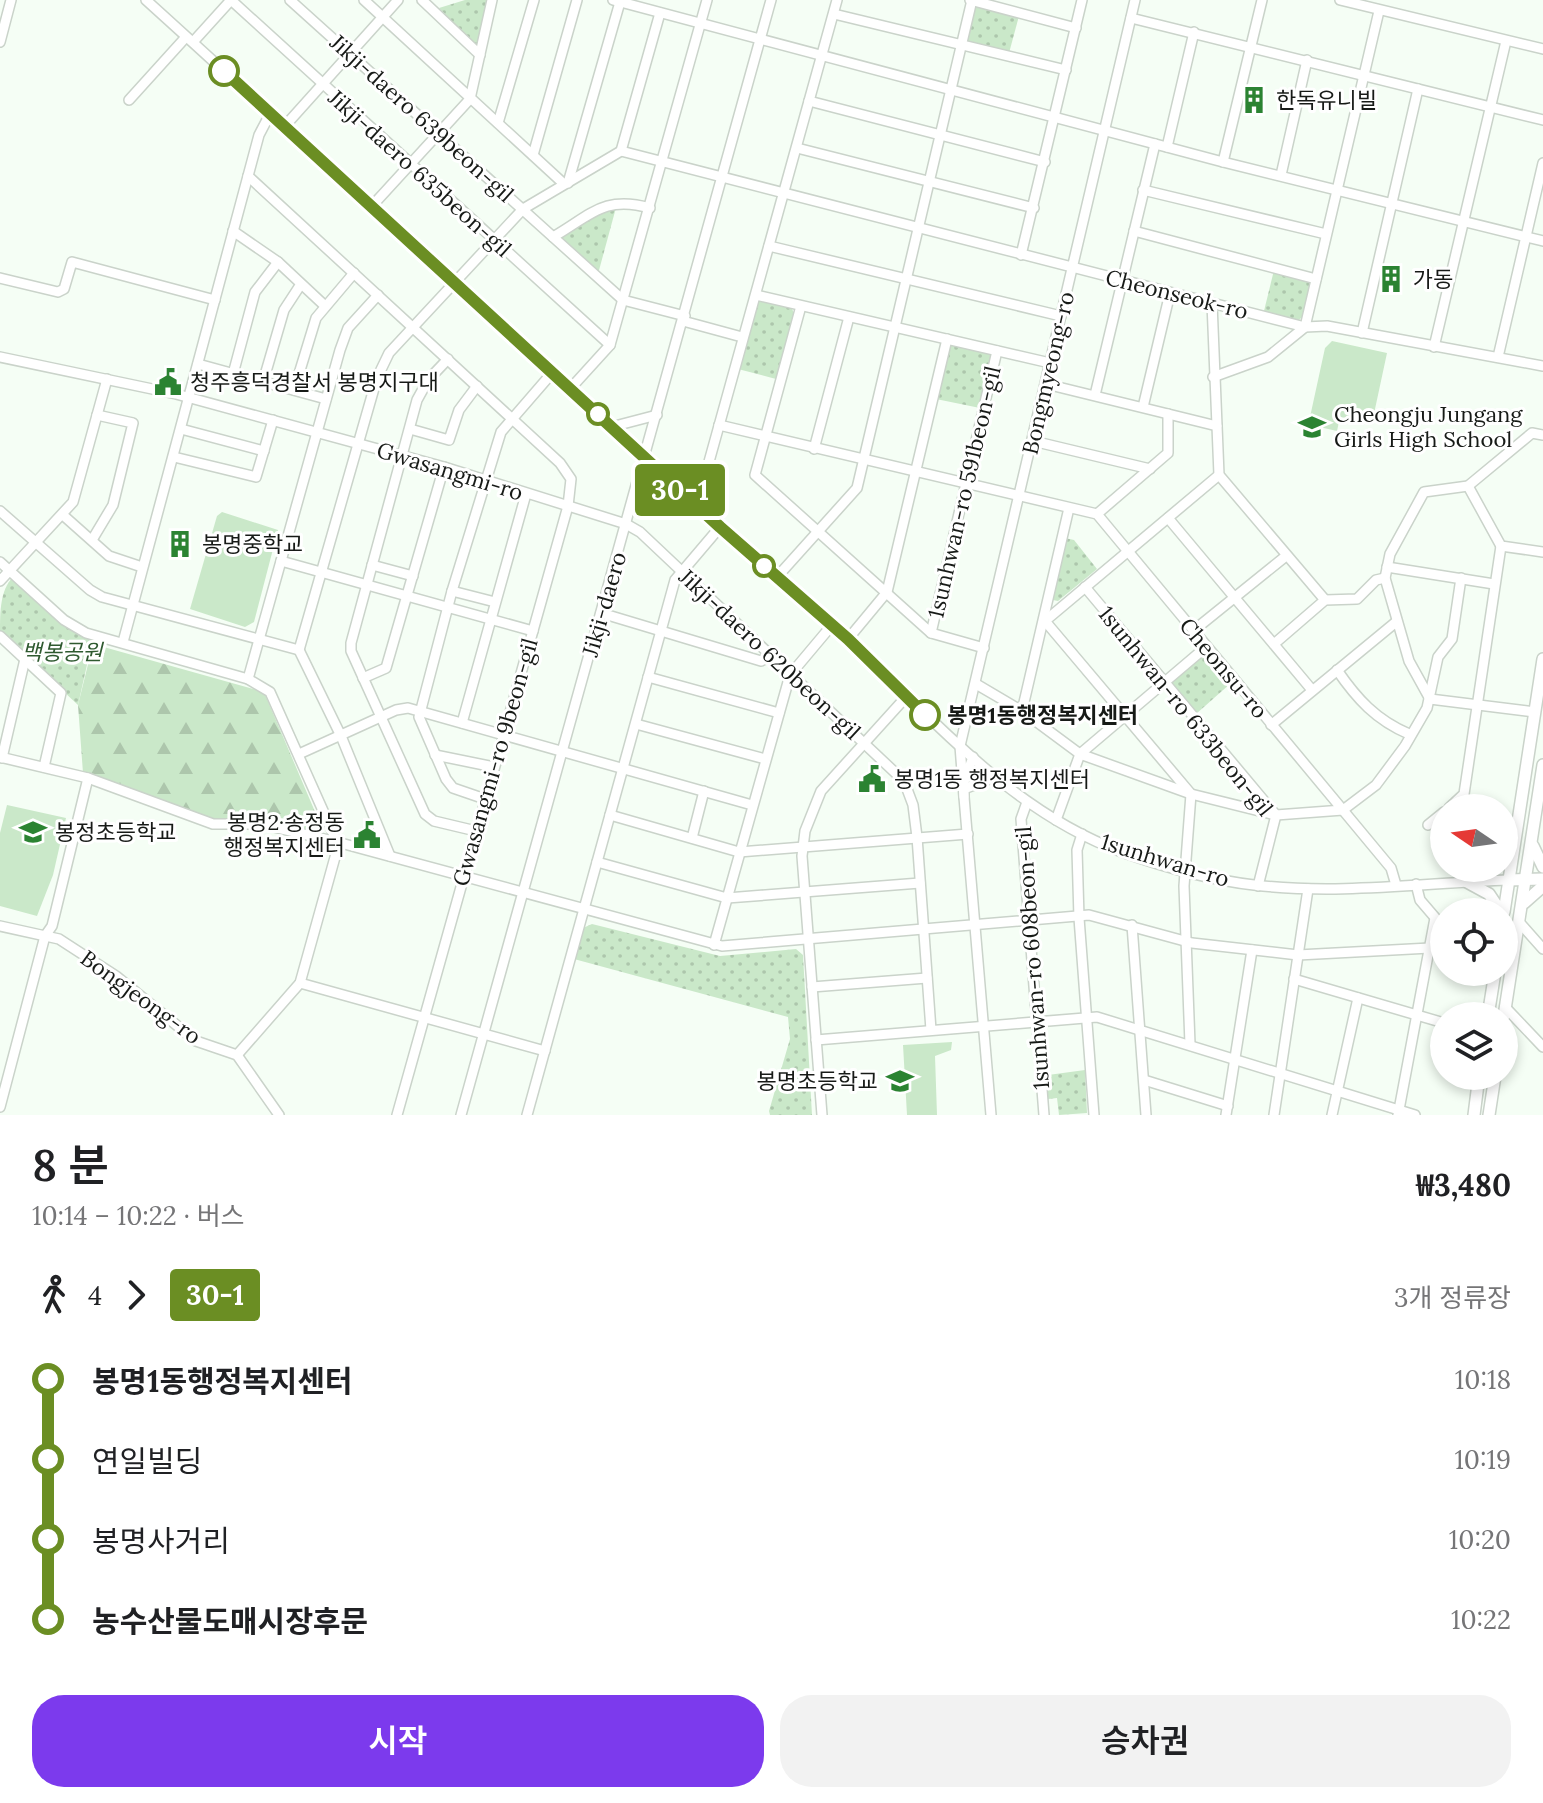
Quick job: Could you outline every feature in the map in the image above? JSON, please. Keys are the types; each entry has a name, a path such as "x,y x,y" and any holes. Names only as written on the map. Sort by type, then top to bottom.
{"main road":[{"path":"1518,818 1543,659"},
{"path":"1507,1002 1543,765"},
{"path":"1531,840 1543,867"},
{"name":"1sunhwan-ro","path":"1518,880 1543,879"},
{"path":"1467,882 1492,898"},
{"path":"1521,907 1543,886"},
{"path":"1474,1115 1477,1090"},
{"path":"1489,1115 1493,1090"}],"street":[{"path":"0,40 11,0"},
{"name":"1sunhwan-ro","path":"146,0 677,488 848,639 906,697 1027,802 1082,834 1120,851 1184,871 1258,886 1308,889 1467,882"},
{"path":"129,100 231,0"},
{"name":"Jikji-daero 635beon-gil","path":"231,0 610,345"},
{"name":"Jikji-daero 639beon-gil","path":"290,0 623,300 742,337"},
{"path":"364,0 566,184"},
{"path":"284,127 398,0"},
{"path":"422,0 480,55"},
{"path":"372,206 470,99 492,0"},
{"path":"498,123 534,0"},
{"path":"533,155 577,0"},
{"path":"570,389 610,345 707,0"},
{"name":"Jikji-daero","path":"461,1115 771,0"},
{"path":"697,505 837,0"},
{"path":"777,577 857,488 972,0 1076,28"},
{"path":"1021,255 1082,0"},
{"name":"Bongmyeong-ro","path":"964,793 960,746 1135,0"},
{"path":"1223,162 1262,0"},
{"path":"1340,0 1543,49"},
{"path":"566,184 595,90 616,1 1223,162 1543,241"},
{"path":"1213,377 1268,357 1305,327 1379,11"},
{"path":"390,856 341,736 299,650 382,365 523,209 621,151 660,13"},
{"path":"834,14 1066,70"},
{"path":"1131,18 1251,45 1543,120"},
{"path":"1167,147 1194,32"},
{"path":"1434,347 1506,41"},
{"path":"1281,175 1307,60"},
{"path":"1362,333 1418,89"},
{"path":"809,101 1045,162"},
{"path":"123,642 259,135 270,114"},
{"path":"1095,395 1155,144"},
{"path":"797,148 1034,208"},
{"name":"Cheonseok-ro","path":"621,151 1305,327 1327,326 1543,366"},
{"path":"1498,357 1543,163"},
{"path":"248,176 566,469 571,479 568,506"},
{"path":"1143,190 1326,234"},
{"path":"553,237 620,201 650,208"},
{"path":"233,231 278,262 324,305"},
{"path":"1134,231 1316,279"},
{"path":"769,246 1061,316"},
{"path":"0,278 58,292 64,289 72,262 215,300"},
{"path":"233,374 255,292 278,262"},
{"path":"294,390 311,327 324,305 354,273"},
{"path":"263,382 284,310 301,284"},
{"path":"1143,407 1170,293"},
{"path":"248,679 348,328 378,295"},
{"path":"756,295 1050,363"},
{"path":"1212,303 1219,475 1325,600"},
{"path":"801,306 755,475 931,633 984,648"},
{"path":"814,449 849,317"},
{"path":"848,639 887,592 947,339"},
{"name":"1sunhwan-ro 591beon-gil","path":"931,633 997,351"},
{"name":"Gwasangmi-ro","path":"0,357 107,379 273,420 444,467 626,524"},
{"path":"448,359 421,390 351,643 363,678 425,814 434,821 476,831"},
{"path":"198,364 326,399"},
{"path":"485,799 453,788 419,717 452,591 501,432 552,373"},
{"path":"0,581 64,516 78,489 107,379"},
{"path":"1046,384 1217,426"},
{"path":"410,429 449,440 459,410 477,386"},
{"path":"719,425 1097,514 1168,453 1168,414"},
{"path":"92,540 113,505 133,423 97,415"},
{"path":"611,427 657,415"},
{"path":"174,457 256,477 273,420"},
{"path":"181,429 264,451"},
{"path":"1535,712 1430,699 1415,675 1396,622 1385,578 1390,554 1424,492 1468,486 1532,433 1543,435"},
{"path":"1033,441 1150,469"},
{"path":"363,678 386,668 444,467"},
{"path":"1045,621 1219,475"},
{"path":"1464,794 1501,546 1468,486"},
{"path":"633,502 677,488"},
{"path":"462,723 526,494"},
{"name":"Gwasangmi-ro 9beon-gil","path":"397,1115 568,506"},
{"path":"1022,711 1069,508"},
{"path":"0,511 90,590 299,650"},
{"name":"Cheonsu-ro","path":"1097,514 1391,868 1396,885"},
{"path":"64,516 109,556 142,567"},
{"path":"1168,518 1312,690"},
{"name":"Jikji-daero 620beon-gil","path":"626,524 865,741 904,781 913,805 917,837 931,1030"},
{"path":"527,1115 660,632 680,571 720,527"},
{"path":"1501,546 1543,552"},
{"path":"1193,631 1286,556"},
{"path":"281,561 533,631"},
{"path":"0,562 73,626 248,679 270,692 337,842 300,983 237,1055 279,1115"},
{"path":"372,565 413,576"},
{"path":"1387,567 1494,584"},
{"path":"1274,644 1325,600 1357,599 1376,580 1385,578"},
{"path":"976,684 1022,711 1080,754 1191,794 1276,815 1343,810 1376,785 1405,746 1430,699 1438,657 1452,639 1461,578"},
{"name":"1sunhwan-ro 633beon-gil","path":"1085,587 1276,815 1258,886"},
{"path":"452,591 495,602"},
{"path":"601,613 761,661 770,656"},
{"path":"1045,621 1191,794 1184,871 1184,941 1190,1044"},
{"path":"1271,725 1396,622"},
{"path":"714,945 790,675 832,625"},
{"path":"0,636 61,693 44,767"},
{"path":"1056,820 1080,754 1206,647"},
{"path":"25,659 1,757 88,778 213,824 261,824 337,842 714,945 923,931 1089,915 1184,941 1298,955 1430,948 1399,1112"},
{"path":"1337,670 1374,714 1409,734"},
{"path":"648,677 779,713"},
{"path":"822,1115 805,893 805,831 821,791 906,697"},
{"path":"299,754 396,710 422,711 752,805"},
{"path":"636,724 765,759"},
{"path":"435,755 494,767"},
{"path":"973,757 964,793 991,1115"},
{"path":"964,793 995,777"},
{"path":"0,1107 3,1086 45,936 52,926 88,778"},
{"path":"692,838 704,791"},
{"name":"1sunhwan-ro 608beon-gil","path":"1027,802 1021,819 1044,1115"},
{"path":"610,815 739,852 968,834"},
{"path":"1082,834 1077,850 1079,918 1094,1115"},
{"path":"597,862 727,898 920,883"},
{"path":"1416,884 1420,900 1430,912"},
{"path":"1274,1115 1308,889"},
{"path":"1519,922 1543,949"},
{"path":"1132,925 1146,1115"},
{"name":"Bongjeong-ro","path":"0,928 59,939 82,952 196,1041 237,1055"},
{"path":"1144,1080 1227,1110 1252,950"},
{"path":"812,987 927,978"},
{"path":"1294,979 1430,1019"},
{"path":"300,983 545,1051"},
{"path":"1332,1115 1358,998"},
{"path":"816,1040 1097,1017 1415,1115"},
{"path":"1518,1024 1543,1047"}],"green space":[{"path":"465,0 489,0 479,44 474,44 439,8"},
{"path":"979,6 1019,16 1009,53 970,44 967,39 975,8"},
{"path":"617,204 598,274 559,236"},
{"path":"1274,270 1310,282 1303,316 1299,320 1264,311"},
{"path":"762,299 791,307 794,313 776,379 738,369 756,304"},
{"path":"1332,341 1387,353 1372,423 1340,417 1337,431 1315,426 1316,419 1310,417 1325,348"},
{"path":"953,344 988,351 992,359 980,408 936,399 948,348"},
{"path":"222,512 278,530 254,622 245,627 190,609 217,516"},
{"path":"1065,538 1074,540 1097,569 1058,601 1053,600"},
{"name":"백봉공원","path":"13,577 93,638 78,705 0,632 3,595"},
{"path":"93,644 264,692 316,814 309,833 260,819 212,821 83,773 78,705"},
{"path":"1203,653 1231,683 1196,714 1173,685 1173,680"},
{"path":"7,805 66,818 53,875 37,916 0,906 0,833"},
{"path":"592,924 720,956 796,949 803,955 812,1115 770,1115 769,1111 790,1039 788,1017 574,959 583,928"},
{"path":"952,1042 951,1050 935,1056 937,1115 907,1115 903,1045"},
{"path":"1085,1070 1087,1113 1059,1115 1057,1098 1048,1099 1048,1075"}],"bus line":[{"name":"30-1","path":"224,71 720,527 848,639 925,715"}],"place":[{"name":"한독유니빌","path":"1254,100"},
{"name":"가동","path":"1391,279"},
{"name":"청주흥덕경찰서 봉명지구대","path":"168,382"},
{"name":"Cheongju Jungang Girls High School","path":"1312,427"},
{"name":"봉명중학교","path":"180,544"},
{"name":"봉명1동행정복지센터","path":"925,715"},
{"name":"봉명1동 행정복지센터","path":"872,779"},
{"name":"봉정초등학교","path":"33,832"},
{"name":"봉명2·송정동 행정복지센터","path":"367,835"},
{"name":"봉명초등학교","path":"900,1081"}]}
